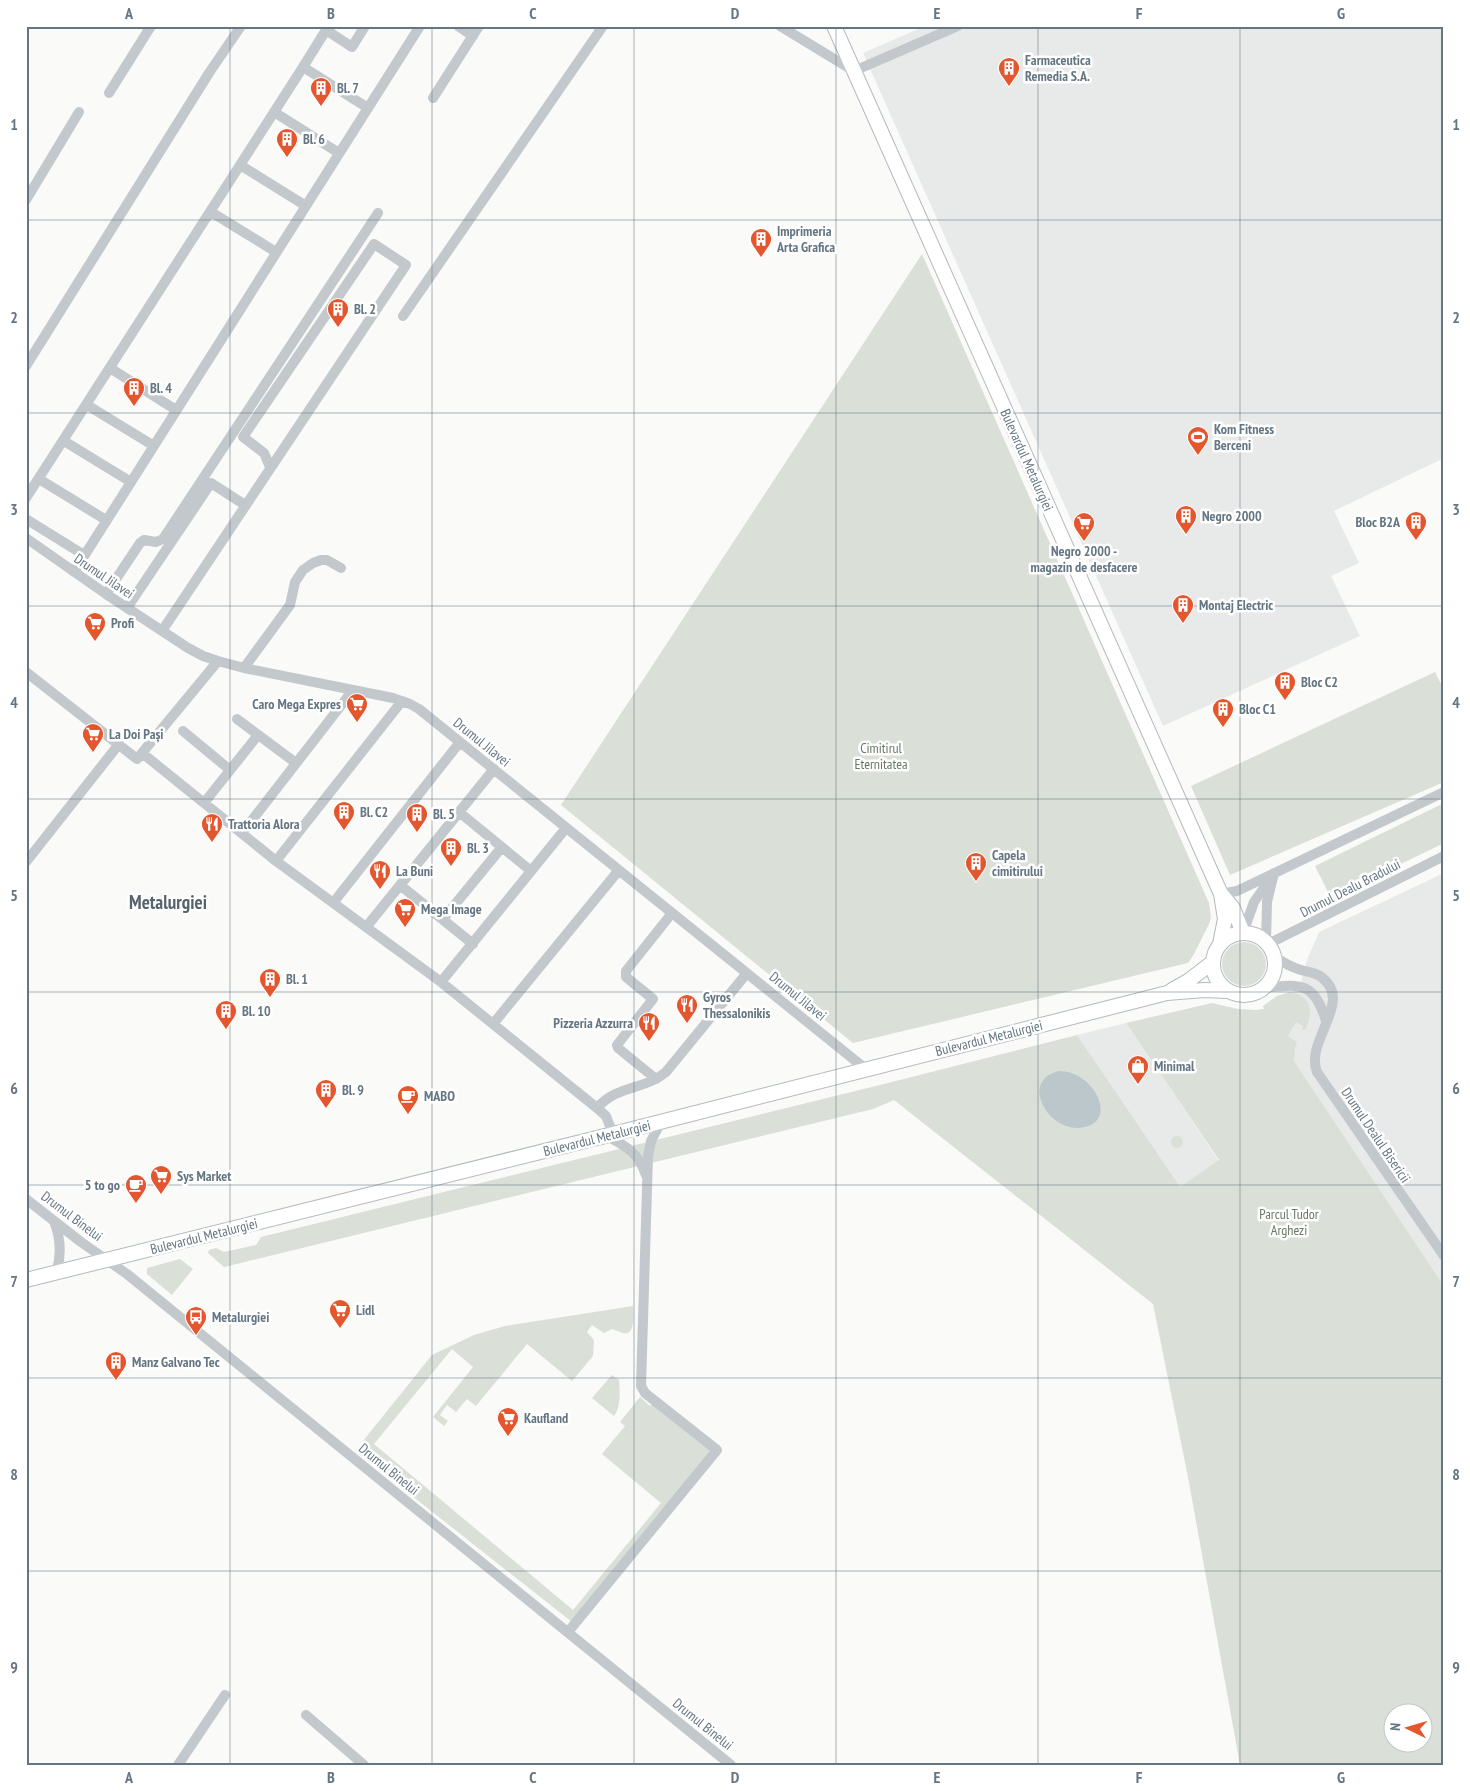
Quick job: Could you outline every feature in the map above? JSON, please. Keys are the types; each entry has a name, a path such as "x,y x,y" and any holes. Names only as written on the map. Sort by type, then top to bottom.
{"main road":[{"name":"Bulevardul Metalurgiei","path":"834,26 1220,894 1225,919 1220,944"},
{"name":"Bulevardul Metalurgiei","path":"1220,894 1233,908 1243,932"},
{"path":"1243,932 1254,934 1269,947 1275,965 1273,974 1269,982 1256,992 1242,995 1228,991 1216,979 1213,971 1213,962 1216,949 1230,936 1243,932"},
{"name":"Bulevardul Metalurgiei","path":"1167,993 1188,981 1213,962"},
{"name":"Bulevardul Metalurgiei","path":"26,1280 610,1135 1167,993 1204,990 1228,991"}],"street":[{"path":"109,93 150,26"},
{"path":"26,366 209,73 241,26"},
{"path":"26,498 326,30 352,47 365,26"},
{"path":"458,26 473,36"},
{"path":"432,98 479,26"},
{"path":"403,316 603,26"},
{"path":"780,26 854,72 958,26"},
{"path":"74,572 368,108 416,27"},
{"path":"303,67 368,108"},
{"path":"26,200 79,112"},
{"path":"274,112 339,153"},
{"path":"240,165 306,206"},
{"path":"211,212 276,252"},
{"path":"106,594 140,542 144,540 156,542 163,539 378,213"},
{"path":"162,631 406,265 374,244 243,437 264,453 270,467"},
{"path":"110,368 176,410"},
{"path":"87,404 154,446"},
{"path":"64,441 131,482"},
{"path":"39,478 106,520"},
{"path":"126,608 211,483 245,505"},
{"path":"26,519 84,555"},
{"name":"Drumul Jilavei","path":"26,538 126,608 188,648 218,662 402,701 419,710 867,1070"},
{"path":"244,668 290,605 295,582 306,566 327,560 341,568"},
{"path":"26,672 137,758 218,662"},
{"path":"242,833 353,690"},
{"path":"276,860 402,701"},
{"path":"236,719 296,763"},
{"path":"183,731 230,770"},
{"path":"204,803 258,735"},
{"path":"333,903 460,742"},
{"path":"26,862 119,744"},
{"path":"142,753 276,860 441,982 597,1108 606,1116 610,1135 636,1154 647,1178"},
{"path":"367,926 494,769"},
{"path":"1220,894 1237,891 1444,792"},
{"path":"459,812 531,871"},
{"path":"441,982 566,828"},
{"path":"442,919 502,847"},
{"name":"Drumul Dealu Bradului","path":"1269,947 1444,856"},
{"path":"492,1024 619,870"},
{"path":"1243,932 1254,902 1274,873"},
{"path":"1269,947 1267,902 1274,873"},
{"path":"400,885 472,944"},
{"path":"656,1079 618,1048 617,1045 653,999 626,977 626,971 672,914"},
{"name":"Drumul Dealul Bisericii","path":"1269,947 1296,968 1320,976 1328,984 1334,999 1332,1010 1326,1021 1315,1054 1314,1064 1317,1072 1444,1256"},
{"path":"597,1108 612,1095 661,1076 673,1064 747,973"},
{"path":"1262,988 1292,986 1307,989 1319,1000 1326,1021"},
{"path":"568,1632 717,1450 645,1393 641,1386 647,1178 650,1145 661,1122"},
{"name":"Drumul Binelui","path":"26,1198 108,1260 731,1765"},
{"path":"54,1220 60,1239 56,1273"},
{"path":"178,1765 225,1695"},
{"path":"306,1715 364,1765"}],"shaded area":[{"path":"925,26 1444,26 1444,458 1334,511 1359,563 1331,576 1360,636 1163,726 863,53"},
{"path":"1444,873 1444,1286 1276,1034 1275,1026 1264,1009 1299,989 1307,960 1319,932"},
{"path":"1126,1023 1219,1161 1179,1188 1077,1035"},
{"path":"1059,1071 1072,1073 1082,1079 1098,1096 1101,1106 1100,1115 1095,1123 1085,1127 1072,1128 1051,1116 1044,1106 1040,1095 1041,1085 1047,1077"}],"green space":[{"name":"Cimitirul Eternitatea","path":"922,254 1209,903 1211,918 1188,963 853,1043 561,805"},
{"path":"1435,672 1444,690 1444,782 1230,875 1191,786"},
{"path":"1444,803 1444,843 1331,898 1315,866"},
{"path":"1240,942 1248,942 1260,948 1266,964 1260,980 1248,986 1240,986 1228,980 1222,968 1222,960 1228,948"},
{"name":"Parcul Tudor Arghezi","path":"1290,992 1303,997 1307,1001 1310,1017 1305,1030 1302,1029 1303,1026 1296,1022 1288,1036 1297,1042 1294,1061 1444,1286 1444,1765 1240,1765 1188,1477 1153,1304 894,1100 873,1109 224,1267 208,1253 209,1250 216,1248 224,1252 256,1245 261,1237 1077,1035 1180,1187 1219,1160 1126,1023 1212,1003 1238,1009 1255,1010 1264,1009 1263,1006 1277,996"},
{"path":"1175,1136 1179,1136 1183,1142 1179,1148 1175,1148 1171,1144 1171,1140"},
{"path":"180,1259 193,1269 172,1295 147,1274 147,1268"},
{"path":"633,1306 633,1324 627,1333 612,1329 604,1333 592,1325 587,1332 594,1340 593,1356 572,1381 527,1344 476,1406 467,1399 456,1412 447,1405 440,1415 448,1421 444,1426 433,1417 473,1367 452,1349 374,1444 573,1610 661,1503 602,1454 625,1426 620,1422 640,1397 650,1406 653,1403 711,1450 572,1622 355,1451 432,1355 474,1335 505,1326"},
{"path":"612,1375 619,1380 620,1389 619,1403 614,1416 592,1398"}],"place":[{"name":"Farmaceutica Remedia S.A.","path":"1009,87"},
{"name":"Bl. 7","path":"321,107"},
{"name":"Bl. 6","path":"287,158"},
{"name":"Imprimeria Arta Grafica","path":"761,258"},
{"name":"Bl. 2","path":"338,328"},
{"name":"Bl. 4","path":"134,407"},
{"name":"Kom Fitness Berceni","path":"1198,456"},
{"name":"Negro 2000","path":"1186,535"},
{"name":"Bloc B2A","path":"1416,541"},
{"name":"Negro 2000 - magazin de desfacere","path":"1084,542"},
{"name":"Montaj Electric","path":"1183,624"},
{"name":"Profi","path":"95,642"},
{"name":"Bloc C2","path":"1285,701"},
{"name":"Caro Mega Expres","path":"357,723"},
{"name":"Bloc C1","path":"1223,728"},
{"name":"La Doi Pași","path":"93,753"},
{"name":"Bl. C2","path":"344,831"},
{"name":"Bl. 5","path":"417,833"},
{"name":"Trattoria Alora","path":"212,843"},
{"name":"Bl. 3","path":"451,867"},
{"name":"Capela cimitirului","path":"976,882"},
{"name":"La Buni","path":"380,890"},
{"name":"Mega Image","path":"405,928"},
{"name":"Bl. 1","path":"270,998"},
{"name":"Gyros Thessalonikis","path":"687,1024"},
{"name":"Bl. 10","path":"226,1030"},
{"name":"Pizzeria Azzurra","path":"649,1042"},
{"name":"Minimal","path":"1138,1085"},
{"name":"Bl. 9","path":"326,1109"},
{"name":"MABO","path":"408,1115"},
{"name":"Sys Market","path":"161,1195"},
{"name":"5 to go","path":"136,1204"},
{"name":"Lidl","path":"340,1329"},
{"name":"Metalurgiei","path":"196,1336"},
{"name":"Manz Galvano Tec","path":"116,1381"},
{"name":"Kaufland","path":"508,1437"}],"district":[{"name":"Metalurgiei","path":"168,902"}]}
